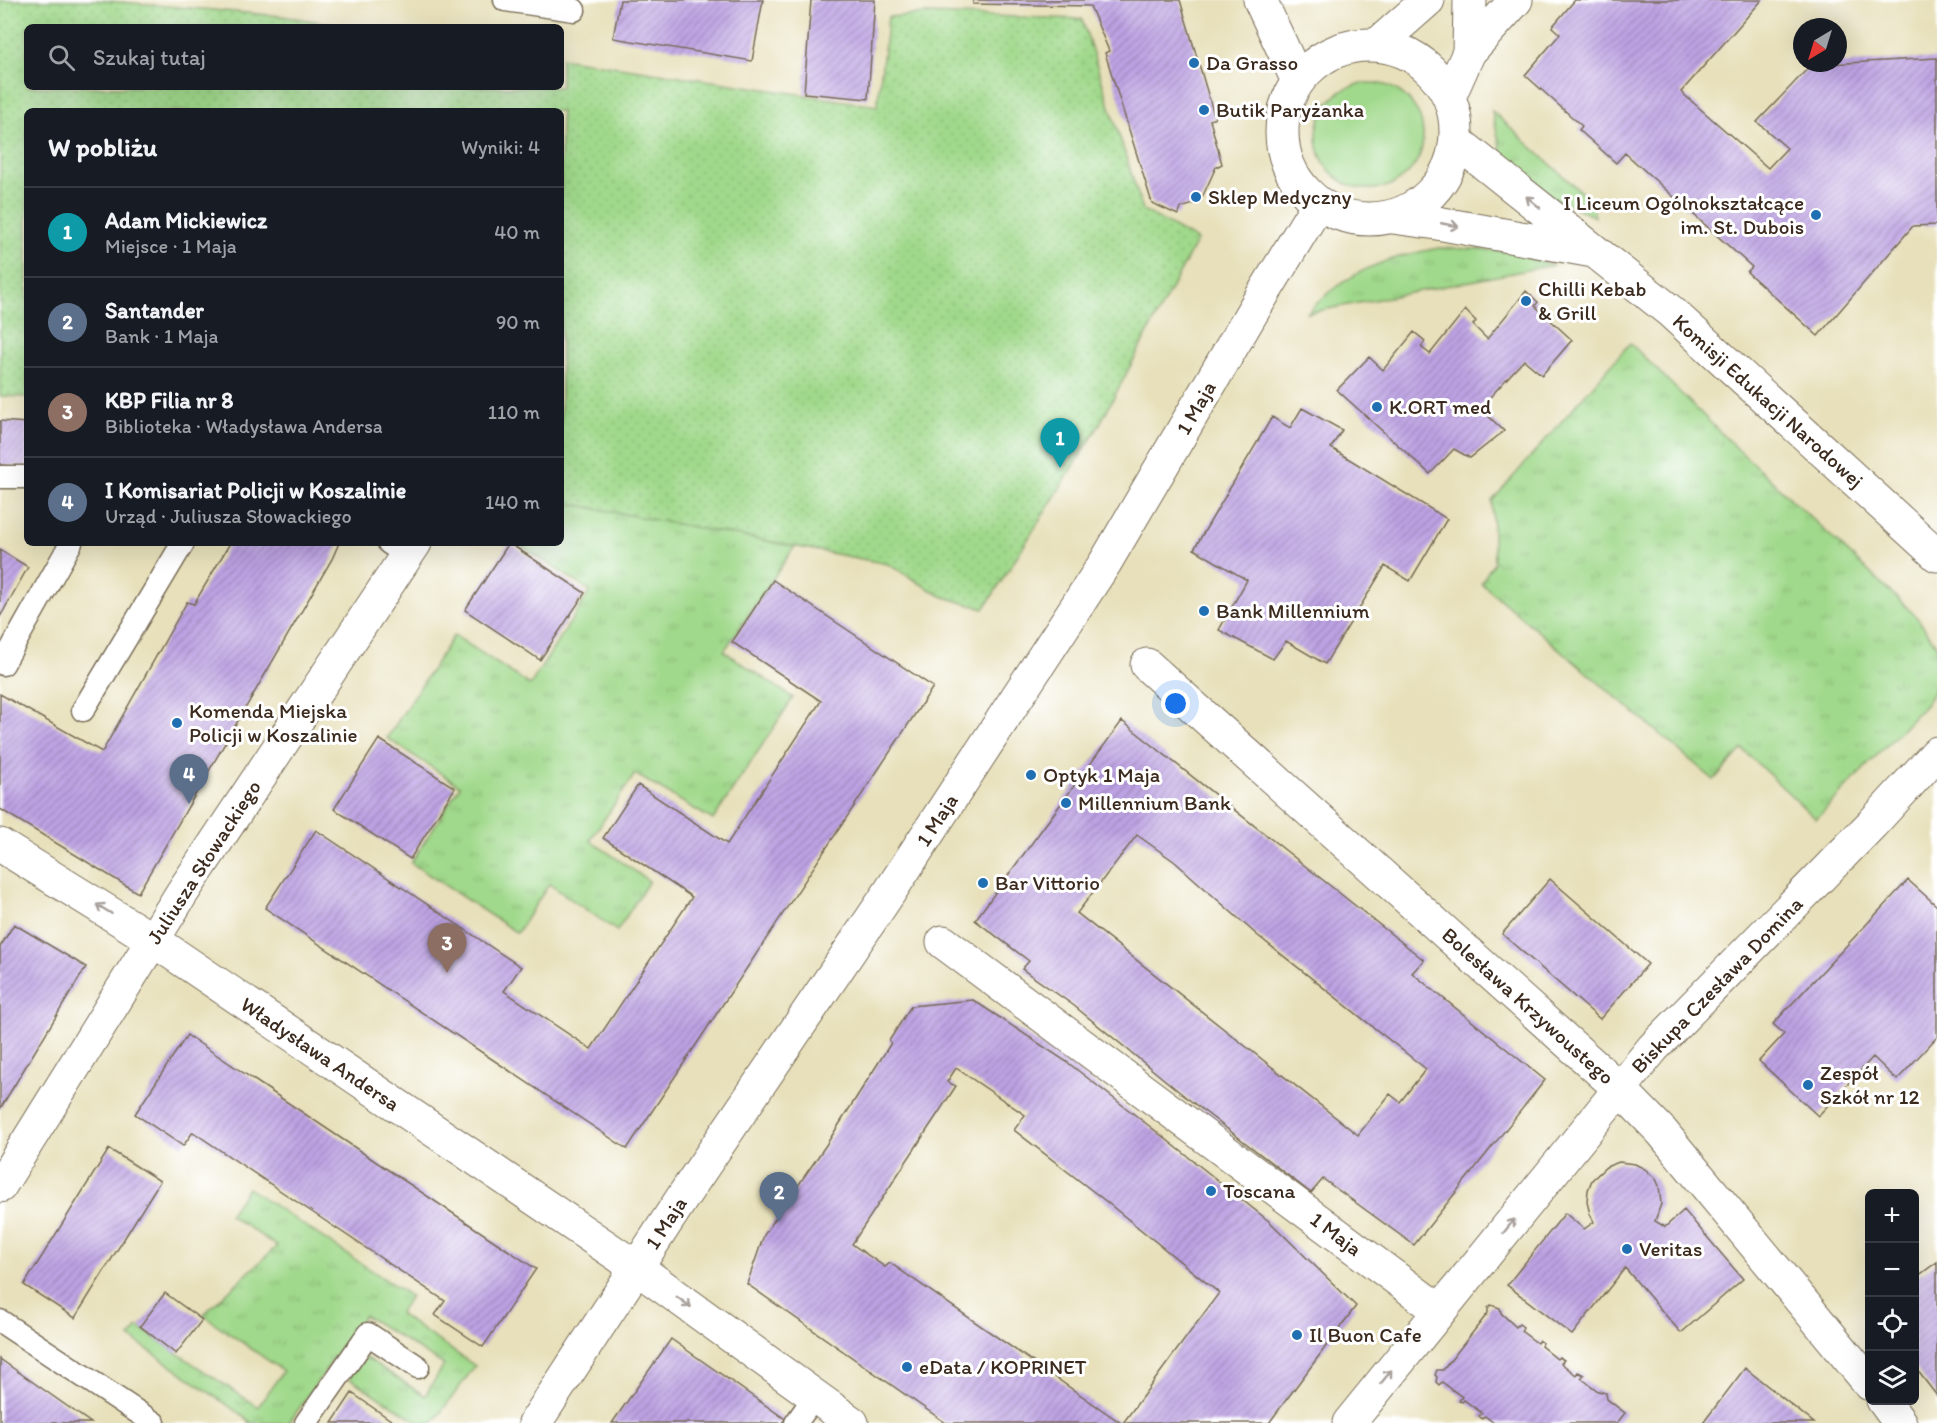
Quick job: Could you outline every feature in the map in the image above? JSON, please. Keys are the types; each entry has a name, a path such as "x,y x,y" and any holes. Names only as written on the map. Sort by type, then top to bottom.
{"street":[{"path":"1260,0 1298,81"},
{"path":"1377,45 1428,0"},
{"path":"1469,52 1470,0"},
{"path":"1449,97 1469,52 1516,0"},
{"path":"1377,45 1400,50 1420,61 1437,77 1449,97 1455,119 1456,141 1450,167 1436,189 1416,206 1392,217 1366,220 1341,215 1318,204 1299,184 1286,160 1281,133 1285,105 1298,81 1319,60 1347,48 1377,45"},
{"name":"Komisji Edukacji Narodowej","path":"1456,141 1670,311 1937,555"},
{"name":"1 Maja","path":"536,1423 690,1186 885,899 1105,563 1318,204"},
{"name":"Komisji Edukacji Narodowej","path":"1392,217 1595,252"},
{"name":"Juliusza Słowackiego","path":"0,1186 153,940 404,547"},
{"name":"Bolesława Krzywoustego","path":"1147,665 1620,1089 1662,1132 1865,1379"},
{"name":"Biskupa Czesława Domina","path":"1349,1423 1653,1048 1872,824 1937,753"},
{"name":"Władysława Andersa","path":"0,845 153,940 637,1268 852,1423"},
{"name":"1 Maja","path":"943,942 1440,1311"},
{"path":"1886,1405 1900,1423"}],"lane":[{"path":"505,0 574,10"},
{"path":"0,477 24,477"},
{"path":"3,664 69,546"},
{"path":"83,710 181,546"},
{"path":"0,1321 154,1423"},
{"path":"306,1423 368,1335 418,1367"},
{"path":"796,1423 815,1396"}],"green space":[{"path":"0,0 98,0 281,16 334,24 24,24 24,90 564,90 564,58 877,106 888,17 927,14 1082,19 1143,210 1197,240 1097,429 984,609 941,596 888,564 564,503 564,108 24,108 24,397 0,396"},
{"path":"1370,83 1390,87 1407,99 1419,116 1423,136 1419,156 1407,173 1390,185 1370,189 1350,185 1333,173 1321,156 1317,136 1321,116 1333,99 1350,87"},
{"path":"1492,111 1592,202 1595,217 1525,185 1503,158"},
{"path":"1439,248 1518,253 1553,265 1307,313 1337,287 1367,269 1400,257"},
{"path":"1630,343 1728,440 1916,616 1937,646 1937,686 1926,704 1816,819 1742,749 1714,780 1481,583 1494,562 1492,501"},
{"path":"564,503 795,546 724,651 793,698 713,820 635,774 590,840 649,881 617,931 549,884 517,933 411,863 460,786 387,738 454,635 530,685 590,591 522,546 564,546"},
{"path":"248,1188 410,1296 399,1314 475,1366 433,1423 420,1423 349,1378 365,1357 425,1396 444,1365 364,1315 289,1423 249,1423 250,1421 130,1337 138,1327 258,1407 283,1371 203,1315 277,1246 229,1215"}],"building":[{"path":"620,0 763,0 752,61 613,38"},
{"path":"811,0 875,0 868,99 804,93"},
{"path":"973,0 1180,0 1215,118 1210,120 1222,164 1216,167 1200,202 1181,208 1178,215 1152,203 1105,53 1109,51 1090,6 973,4"},
{"name":"I Liceum Ogólnokształcące im. St. Dubois","path":"1575,0 1762,0 1681,92 1768,168 1787,148 1757,122 1804,72 1847,72 1847,63 1937,58 1937,225 1913,226 1818,336 1747,272 1752,267 1625,153 1616,163 1579,130 1582,126 1525,75 1560,34 1552,27"},
{"path":"1526,291 1538,302 1535,306 1572,340 1542,375 1524,360 1480,408 1504,431 1470,458 1454,449 1430,474 1337,390 1369,357 1383,370 1414,332 1425,341 1421,347 1430,354 1465,310 1476,321 1473,325 1487,339"},
{"path":"1302,408 1342,430 1331,448 1447,519 1410,581 1385,566 1325,664 1286,641 1273,659 1219,630 1247,580 1194,549 1272,417 1290,428"},
{"path":"0,421 24,423 24,467 0,465"},
{"name":"Komenda Miejska Policji w Koszalinie","path":"228,546 338,546 138,893 0,809 0,694 102,752 187,602 194,604"},
{"path":"507,546 514,546 585,593 540,660 465,610"},
{"path":"0,550 28,567 0,617"},
{"path":"773,580 933,687 627,1149 265,908 316,830 521,967 504,991 591,1049 692,897 603,838 638,785 727,844 821,701 732,642"},
{"path":"1122,721 1424,960 1412,973 1545,1080 1414,1245 1323,1179 1311,1193 1187,1098 1073,1005 1022,969 1029,961 975,920","holes":["1137,835 1175,862 1257,935 1426,1069 1400,1102 1390,1094 1358,1135 1077,913"]},
{"path":"379,739 455,788 410,859 334,809"},
{"path":"1550,879 1648,964 1600,1019 1502,934"},
{"path":"1908,880 1937,906 1937,1037 1897,1080 1873,1057 1818,1116 1759,1061 1784,1034 1773,1024"},
{"path":"14,924 86,967 0,1109 0,947"},
{"path":"973,1000 1067,1062 1270,1222 1356,1306 1269,1423 1123,1423 1219,1293 1014,1130 1025,1115 956,1068 947,1082 956,1086 852,1244 885,1267 890,1263 1121,1423 946,1423 747,1284 764,1235 826,1145 891,1043 889,1041 911,1006"},
{"path":"187,1035 536,1269 483,1347 435,1315 445,1301 193,1132 183,1146 135,1114"},
{"path":"109,1149 160,1181 75,1318 24,1285"},
{"name":"Veritas","path":"1619,1162 1635,1164 1656,1179 1661,1204 1655,1221 1665,1227 1684,1210 1743,1279 1681,1333 1625,1268 1572,1335 1507,1285 1565,1213 1584,1229 1594,1222 1587,1202 1592,1180 1606,1167"},
{"path":"1937,1262 1937,1396 1919,1373 1919,1275"},
{"path":"165,1293 202,1320 176,1354 140,1326"},
{"path":"1491,1305 1500,1308 1501,1313 1516,1327 1519,1324 1523,1327 1521,1331 1537,1343 1539,1340 1543,1343 1541,1346 1557,1359 1559,1357 1564,1360 1561,1363 1576,1375 1578,1372 1584,1375 1581,1378 1598,1391 1606,1393 1607,1399 1625,1413 1617,1423 1494,1423 1485,1416 1482,1419 1479,1416 1482,1413 1464,1400 1459,1401 1462,1397 1442,1382 1439,1385 1435,1375 1437,1370 1443,1370 1488,1313"},
{"path":"671,1339 785,1419 782,1423 612,1423"},
{"path":"0,1359 91,1423 0,1423"},
{"path":"1745,1368 1814,1423 1703,1423"},
{"path":"352,1393 395,1423 332,1423"}],"place":[{"name":"Da Grasso","path":"1194,63"},
{"name":"Butik Paryżanka","path":"1204,110"},
{"name":"Sklep Medyczny","path":"1196,197"},
{"name":"I Liceum Ogólnokształcące im. St. Dubois","path":"1816,215"},
{"name":"Chilli Kebab & Grill","path":"1526,301"},
{"name":"K.ORT med","path":"1377,407"},
{"name":"Adam Mickiewicz","path":"1060,468"},
{"name":"Bank Millennium","path":"1204,611"},
{"name":"Komenda Miejska Policji w Koszalinie","path":"177,723"},
{"name":"Optyk 1 Maja","path":"1031,775"},
{"name":"Millennium Bank","path":"1066,803"},
{"name":"I Komisariat Policji w Koszalinie","path":"189,804"},
{"name":"Bar Vittorio","path":"983,883"},
{"name":"KBP Filia nr 8","path":"447,973"},
{"name":"Zespół Szkół nr 12","path":"1808,1085"},
{"name":"Toscana","path":"1211,1191"},
{"name":"Santander","path":"779,1222"},
{"name":"Veritas","path":"1627,1249"},
{"name":"Il Buon Cafe","path":"1297,1335"},
{"name":"eData / KOPRINET","path":"907,1367"}]}
